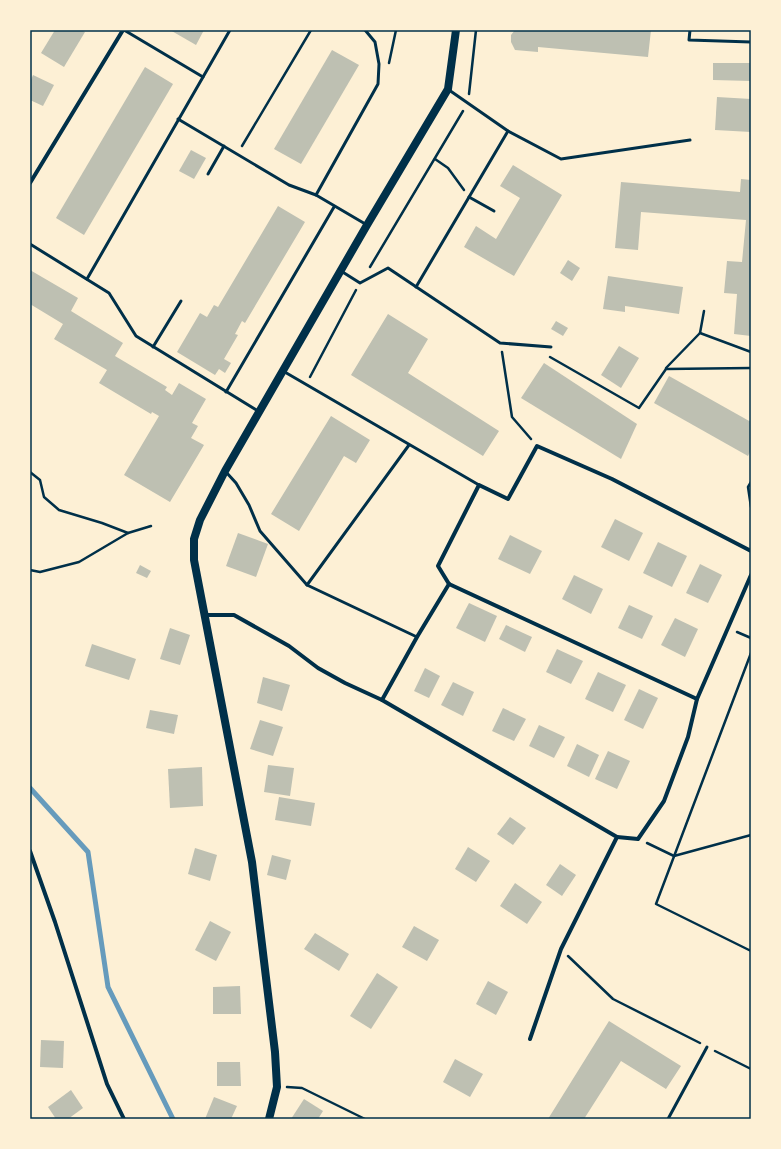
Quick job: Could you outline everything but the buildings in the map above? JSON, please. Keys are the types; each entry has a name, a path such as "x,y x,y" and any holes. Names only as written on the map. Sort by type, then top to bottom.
{"main road":[{"path":"269,1119 277,1087 276,1052 252,862 194,560 194,538 200,520 225,471 367,225 448,89 456,30"}],"street":[{"path":"30,183 124,30"},
{"path":"697,699 449,584 438,566 479,485 508,499 537,446 612,479 751,551"},
{"path":"204,615 234,615 289,646 318,668 345,683 382,700 617,838 638,839 664,801 688,737 697,699 727,627 751,575"},
{"path":"382,700 417,637 449,584"},
{"path":"530,1039 561,949 617,838"},
{"path":"30,851 55,922 107,1084 124,1119"}],"lane":[{"path":"124,30 203,77"},
{"path":"87,278 230,30"},
{"path":"316,195 378,84 379,64 375,42 365,30"},
{"path":"690,30 689,40 751,42"},
{"path":"448,89 508,131 561,159 690,140"},
{"path":"178,119 289,185 316,195 334,207 367,225"},
{"path":"416,287 508,131"},
{"path":"208,174 224,146"},
{"path":"469,197 494,211"},
{"path":"226,392 334,207"},
{"path":"30,244 109,293 136,336 260,412"},
{"path":"341,270 360,283 388,268 500,343 550,347"},
{"path":"153,347 181,301"},
{"path":"283,371 409,446 479,485"},
{"path":"308,585 409,446"},
{"path":"225,471 236,483 249,505 260,531 308,585 417,637"},
{"path":"668,1119 707,1046"}],"path":[{"path":"237,154 311,30"},
{"path":"389,66 396,30"},
{"path":"306,385 360,283 468,103 476,30"},
{"path":"435,159 448,168 469,197"},
{"path":"547,356 639,408 666,369 700,333 704,311"},
{"path":"700,333 751,352"},
{"path":"500,343 512,417 537,446"},
{"path":"666,369 751,368"},
{"path":"30,472 40,480 44,497 59,510 102,523 128,533"},
{"path":"751,482 748,487 751,507"},
{"path":"30,570 40,572 79,562 128,533 151,526"},
{"path":"727,627 751,638"},
{"path":"751,653 656,904 751,951"},
{"path":"638,839 674,856 751,835"},
{"path":"561,949 613,999 751,1069"},
{"path":"277,1087 302,1088 365,1119"}],"waterway":[{"path":"30,788 88,852 108,987 173,1119"}]}
